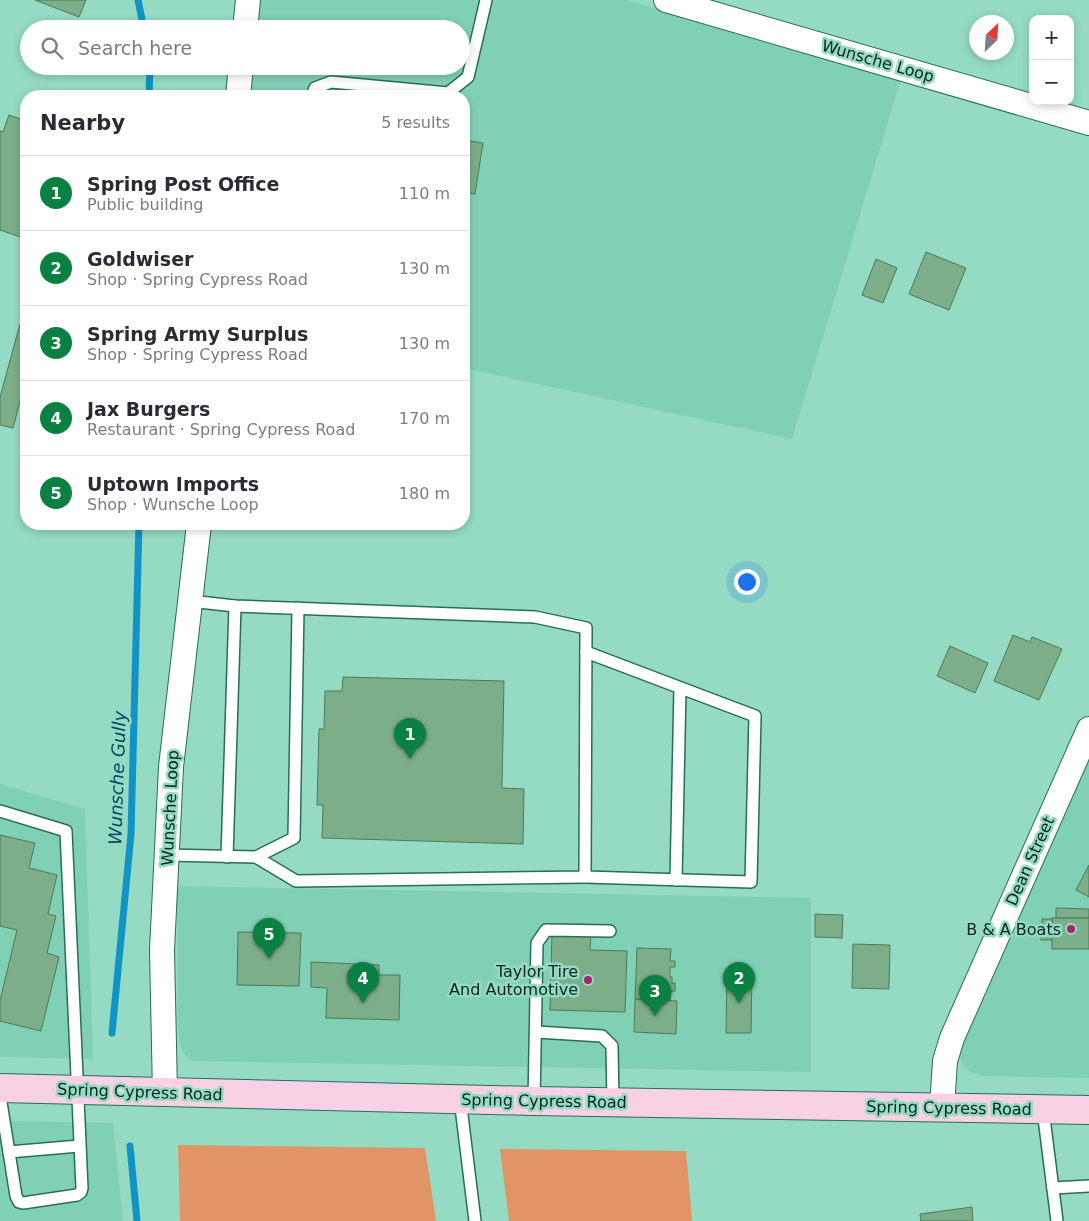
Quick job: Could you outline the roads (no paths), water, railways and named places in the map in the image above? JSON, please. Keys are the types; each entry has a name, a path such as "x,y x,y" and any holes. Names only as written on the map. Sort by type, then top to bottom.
{"main road":[{"name":"Spring Cypress Road","path":"0,1088 460,1100 1089,1110"}],"street":[{"path":"246,20 248,0"},
{"name":"Wunsche Loop","path":"666,0 702,5 1089,123"},
{"path":"239,90 240,75"},
{"name":"Wunsche Loop","path":"165,1093 162,950 171,767 198,530"},
{"name":"Dean Street","path":"942,1107 945,1061 952,1038 1089,729"}],"lane":[{"path":"470,68 486,0"},
{"path":"452,90 468,75"},
{"path":"314,90 331,82 416,90"},
{"path":"190,601 235,606 535,617 586,628 585,877"},
{"path":"226,857 235,606"},
{"path":"256,858 294,838 298,608"},
{"path":"167,856 256,858 296,881 585,877 752,882 755,716 586,652"},
{"path":"676,880 680,688"},
{"path":"0,811 66,831 81,1192 24,1203 19,1202 16,1196 0,1096"},
{"path":"534,1101 537,943 546,930 610,931"},
{"path":"536,1032 602,1036 612,1046 613,1102"},
{"path":"460,1100 474,1221"},
{"path":"1043,1110 1057,1221"},
{"path":"9,1152 79,1146"},
{"path":"1052,1188 1089,1186"}],"waterway":[{"name":"Wunsche Gully","path":"138,0 142,20"},
{"name":"Wunsche Gully","path":"149,90 150,75"},
{"name":"Wunsche Gully","path":"112,1033 131,834 139,530"},
{"name":"Wunsche Gully","path":"130,1146 137,1221"}],"place":[{"name":"Spring Post Office","path":"410,759"},
{"name":"B & A Boats","path":"1071,929"},
{"name":"Uptown Imports","path":"269,959"},
{"name":"Taylor Tire And Automotive","path":"588,980"},
{"name":"Jax Burgers","path":"363,1003"},
{"name":"Goldwiser","path":"739,1003"},
{"name":"Spring Army Surplus","path":"655,1016"}]}
